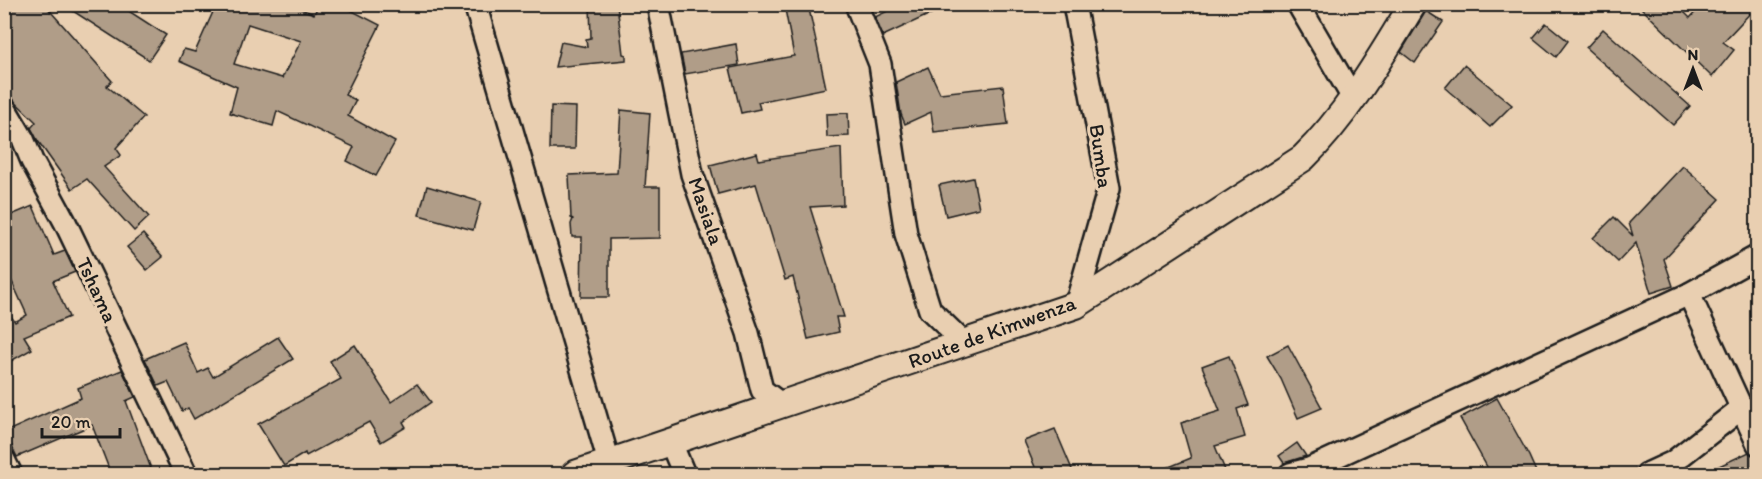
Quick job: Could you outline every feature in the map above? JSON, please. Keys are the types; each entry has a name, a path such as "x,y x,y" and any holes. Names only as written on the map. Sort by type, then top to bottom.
{"street":[{"path":"475,4 609,462"},
{"name":"Masiala","path":"658,4 692,174 748,333 762,390 782,405"},
{"path":"856,4 880,64 906,234 930,310 965,344"},
{"name":"Bumba","path":"1074,4 1109,188 1076,305"},
{"path":"1298,4 1353,98"},
{"name":"Route de Kimwenza","path":"575,474 1076,305 1304,158 1330,131 1369,77 1413,4"},
{"name":"Tshama","path":"4,107 65,222 186,474"},
{"path":"1290,474 1309,469 1689,294 1758,256"},
{"path":"1689,294 1743,407 1758,444"},
{"path":"1647,474 1673,462 1743,407"},
{"path":"671,443 684,474"},
{"path":"4,460 11,474"}],"building":[{"path":"4,4 44,4 112,81 107,86 144,117 116,148 121,155 104,167 149,217 134,231 87,179 72,189 31,128 36,122 4,91"},
{"path":"62,4 118,4 166,35 149,60"},
{"path":"202,4 288,4 314,14 319,4 339,4 380,25 345,95 356,100 348,116 395,142 376,176 347,161 354,147 277,111 273,126 230,113 237,87 179,61 184,49 195,52 213,12 202,8","holes":["248,24 301,41 282,78 234,64"]},
{"path":"590,4 617,4 623,54 626,55 626,60 555,67 561,42 587,47 586,39 591,38"},
{"path":"784,4 808,4 826,88 758,102 760,109 741,113 730,68 794,56"},
{"path":"902,4 952,4 883,36 875,17"},
{"path":"1637,4 1676,4 1690,18 1703,4 1758,5 1723,42 1734,50 1712,77"},
{"path":"1426,11 1443,22 1415,63 1401,52"},
{"path":"1546,23 1568,41 1556,57 1533,38"},
{"path":"1603,29 1690,106 1673,125 1586,48"},
{"path":"736,44 739,65 685,74 681,54"},
{"path":"1464,65 1512,105 1490,127 1445,88"},
{"path":"928,67 940,93 1003,86 1008,124 934,132 931,112 905,124 901,114 896,82"},
{"path":"551,106 576,107 575,149 550,149"},
{"path":"621,110 650,113 645,187 660,187 660,238 609,239 609,297 581,297 582,237 572,237 573,219 571,218 569,175 617,173"},
{"path":"848,113 849,136 827,137 826,114"},
{"path":"841,148 843,205 810,207 844,317 836,317 839,332 808,339 793,277 785,280 756,184 718,194 710,165 757,153 759,160"},
{"path":"1683,166 1720,199 1664,259 1673,286 1651,293 1636,243 1618,262 1593,238 1614,217 1633,236 1629,223"},
{"path":"973,178 979,208 946,216 939,185"},
{"path":"427,186 481,202 473,230 419,215"},
{"path":"33,206 54,255 65,251 75,272 53,281 69,317 24,336 32,349 4,365 4,306 15,322 27,315 4,264 4,218"},
{"path":"143,234 163,257 147,270 127,247"},
{"path":"278,337 293,359 194,419 188,408 182,411 168,382 158,386 145,359 184,342 198,373 208,368 213,377"},
{"path":"355,345 391,402 417,384 431,402 403,422 406,427 381,442 369,422 306,456 305,453 284,466 258,424 341,379 330,361"},
{"path":"1288,345 1322,408 1298,418 1281,379 1267,356"},
{"path":"1229,356 1248,405 1237,409 1245,437 1215,446 1225,470 1213,474 1152,474 1191,458 1181,423 1220,411 1202,366"},
{"path":"122,370 135,397 126,401 153,474 111,474 92,425 17,457 5,432 81,398 78,388"},
{"path":"1497,398 1537,474 1491,474 1460,418"},
{"path":"1055,429 1074,474 1038,474 1024,441"},
{"path":"1297,443 1306,456 1284,463 1279,456"},
{"path":"1749,452 1758,464 1758,474 1702,474"}]}
